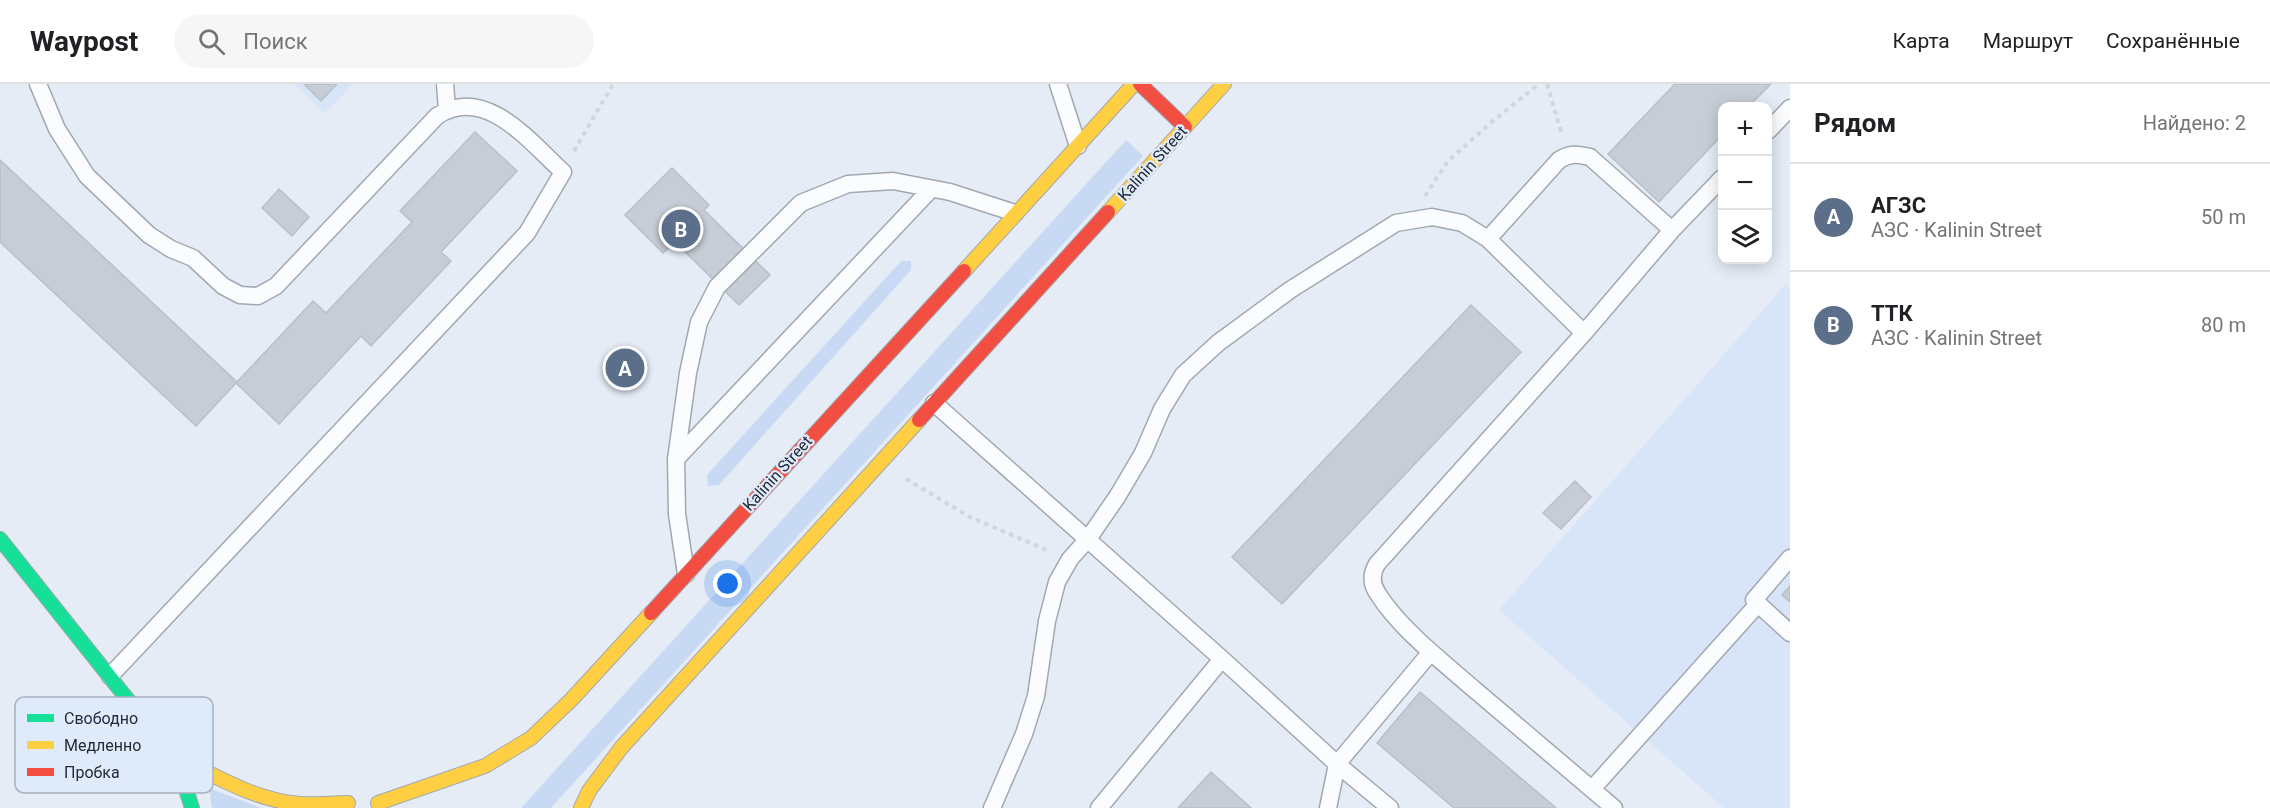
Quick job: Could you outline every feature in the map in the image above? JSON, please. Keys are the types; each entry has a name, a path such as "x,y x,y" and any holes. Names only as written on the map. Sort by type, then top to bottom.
{"main road":[{"name":"Kalinin Street","path":"363,803 485,766 531,738 571,700 1134,84"},
{"path":"1140,84 1185,127"},
{"name":"Kalinin Street","path":"581,808 589,791 621,748 1224,84"},
{"path":"0,539 126,697"},
{"path":"213,775 261,795 300,804 363,803 399,808"},
{"path":"187,793 192,808"},
{"path":"318,808 363,803"}],"lane":[{"path":"38,84 57,129 87,176 150,235 171,249 193,258 223,286 240,295 258,296 276,285 437,116 447,109 477,106 504,118 563,172 527,233 110,676"},
{"path":"445,84 447,109"},
{"path":"1058,84 1078,146"},
{"path":"1772,126 1790,108"},
{"path":"1488,239 1559,160 1568,154 1590,157 1672,230"},
{"path":"686,574 676,514 676,459 688,373 699,322 717,287 801,203 848,184 893,181 950,192 1015,213"},
{"path":"1614,808 1431,652 1390,610 1377,593 1372,572 1672,230 1718,181"},
{"path":"676,459 931,189"},
{"path":"992,808 1024,734 1036,696 1047,621 1058,582 1070,559 1088,539 1128,479 1143,453 1162,409 1183,375 1218,343 1290,290 1396,223 1432,217 1462,223 1488,239 1584,333"},
{"path":"934,403 1337,764 1390,808"},
{"path":"1790,558 1754,600 1790,633"},
{"path":"1592,789 1758,604"},
{"path":"1328,808 1337,764 1431,652"},
{"path":"1099,808 1222,659"}],"path":[{"path":"563,172 579,140 613,84"},
{"path":"1408,221 1448,161 1539,84"},
{"path":"1547,84 1568,154"},
{"path":"906,479 970,517 1070,559"}],"shaded area":[{"path":"294,84 353,84 325,114"},
{"path":"1126,140 1143,156 551,808 521,808"},
{"path":"901,261 911,261 911,270 719,485 708,486 707,475"},
{"path":"1785,285 1790,290 1790,808 1724,808 1499,610"},
{"path":"213,790 261,808 212,808 210,793 213,793"}],"building":[{"path":"304,84 337,84 321,101"},
{"path":"1675,84 1771,84 1753,102 1718,102 1718,139 1659,202 1608,154"},
{"path":"475,132 517,171 441,252 451,261 371,346 361,336 279,424 236,383 196,426 0,242 0,160 237,382 313,301 326,313 412,222 400,211"},
{"path":"672,168 709,205 704,210 770,275 739,305 675,242 663,253 625,215"},
{"path":"279,189 309,217 292,236 262,208"},
{"path":"1471,305 1521,352 1282,604 1232,557"},
{"path":"1575,481 1591,497 1561,529 1543,513"},
{"path":"1790,586 1790,602 1782,595"},
{"path":"1420,692 1556,808 1454,808 1377,743"},
{"path":"1211,772 1251,808 1178,808"}],"traffic: fast":[{"path":"0,539 126,697"},
{"path":"187,793 192,808"}],"traffic: slow":[{"path":"964,271 1134,84"},
{"path":"1108,212 1224,84"},
{"path":"581,808 589,791 621,748 919,420"},
{"path":"378,803 485,766 531,738 571,700 651,613"},
{"path":"213,775 250,792 284,802 348,803"}],"traffic: jam":[{"path":"1140,84 1185,127"},
{"path":"919,420 1108,212"},
{"path":"651,613 964,271"}],"place":[{"name":"ТТК","path":"681,229"},
{"name":"АГЗС","path":"625,368"}]}
